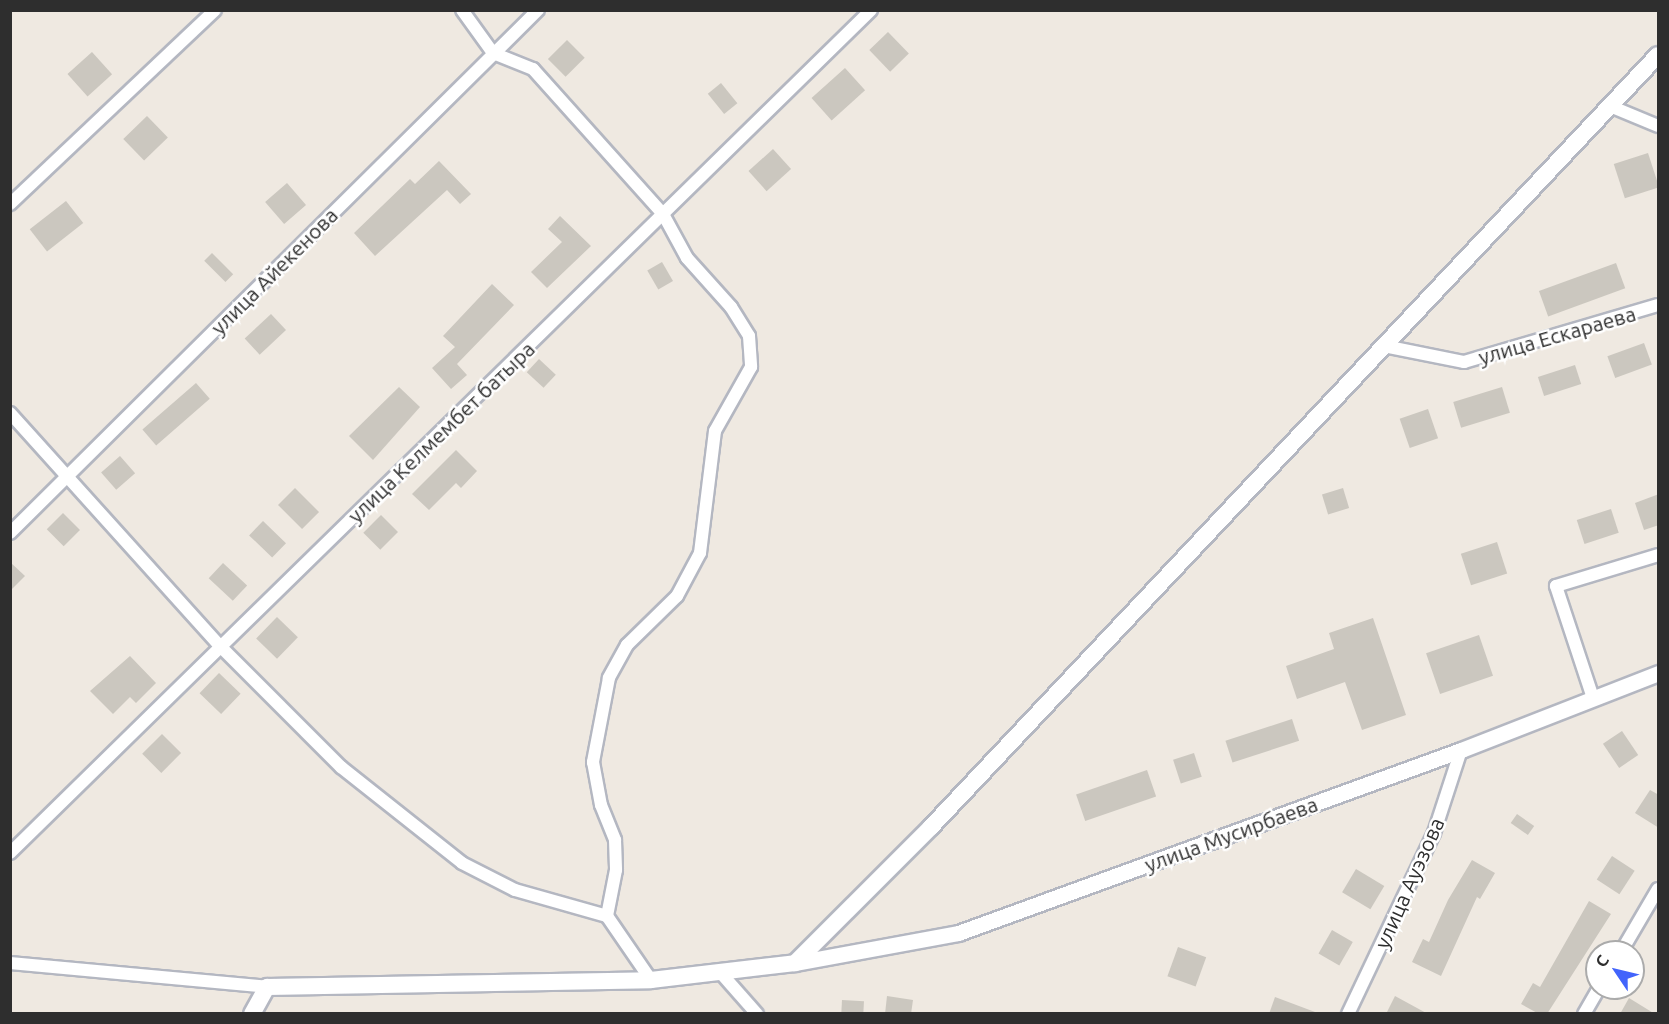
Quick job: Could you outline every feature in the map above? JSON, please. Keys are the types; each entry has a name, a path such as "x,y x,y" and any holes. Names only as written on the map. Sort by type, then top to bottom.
{"main road":[{"path":"252,1014 267,987 651,980 795,963 931,827 1659,55"}],"street":[{"path":"10,204 215,10"},
{"path":"462,10 493,53 533,69 663,214 687,258 731,307 748,336 751,367 715,431 700,553 677,596 627,645 609,678 593,762 601,805 615,840 616,870 607,916"},
{"name":"улица Айекенова","path":"10,533 538,10"},
{"name":"улица Келмембет батыра","path":"10,853 871,10"},
{"path":"1610,106 1659,126"},
{"name":"улица Ескараева","path":"1384,346 1464,362 1659,304"},
{"path":"10,413 70,475 221,647 341,767 462,863 515,890 607,916 651,980"},
{"path":"1593,698 1556,586 1659,555"},
{"name":"улица Мусирбаева","path":"795,963 958,933 1461,750 1659,673"},
{"name":"улица Ауэзова","path":"1348,1014 1434,833 1461,750"},
{"path":"1628,940 1659,889"},
{"path":"10,963 267,987"},
{"path":"720,972 757,1014"},
{"path":"1584,1014 1592,1000"}],"building":[{"path":"888,32 909,54 890,72 869,50"},
{"path":"567,40 585,58 566,77 548,59"},
{"path":"92,52 112,74 88,96 67,74"},
{"path":"845,68 865,90 832,120 812,98"},
{"path":"721,83 737,103 724,114 708,94"},
{"path":"147,116 168,138 144,161 123,139"},
{"path":"773,149 791,169 767,191 748,171"},
{"path":"1648,153 1658,188 1625,198 1614,164"},
{"path":"439,161 471,194 460,204 447,190 375,256 354,233 410,179 415,184"},
{"path":"287,183 306,205 284,224 265,202"},
{"path":"66,201 83,223 47,251 30,229"},
{"path":"560,216 591,246 547,288 531,272 562,242 548,229"},
{"path":"212,253 233,274 225,282 204,261"},
{"path":"662,262 673,281 658,290 647,270"},
{"path":"1616,263 1625,288 1548,316 1539,291"},
{"path":"492,284 514,305 457,364 467,375 451,389 432,368 455,347 443,336"},
{"path":"271,314 286,330 260,355 245,339"},
{"path":"1644,343 1652,365 1615,378 1607,356"},
{"path":"539,359 556,375 544,388 527,372"},
{"path":"1575,365 1581,384 1544,396 1538,377"},
{"path":"196,383 210,399 156,445 142,430"},
{"path":"399,387 420,407 373,460 349,436"},
{"path":"1502,387 1510,413 1461,428 1453,402"},
{"path":"1428,409 1438,438 1410,448 1400,419"},
{"path":"456,450 477,471 461,488 456,483 429,510 412,494"},
{"path":"120,456 135,473 116,490 101,472"},
{"path":"295,488 319,512 302,529 278,505"},
{"path":"1343,488 1349,508 1328,515 1322,494"},
{"path":"1659,494 1659,525 1644,530 1635,503"},
{"path":"1611,509 1619,533 1584,544 1577,520"},
{"path":"63,513 80,530 64,546 47,529"},
{"path":"381,515 398,532 380,550 363,533"},
{"path":"263,521 286,543 272,558 249,535"},
{"path":"1497,542 1507,573 1471,585 1461,554"},
{"path":"10,562 25,576 10,591"},
{"path":"223,563 247,586 233,601 209,578"},
{"path":"277,617 298,637 277,659 256,639"},
{"path":"1373,618 1406,715 1362,730 1345,682 1297,699 1286,666 1334,649 1329,633"},
{"path":"1479,635 1493,676 1440,694 1426,653"},
{"path":"130,656 156,683 136,703 130,697 113,714 90,691"},
{"path":"219,673 241,694 221,714 200,693"},
{"path":"1292,719 1299,741 1233,763 1225,741"},
{"path":"1622,731 1638,755 1619,768 1603,744"},
{"path":"162,734 181,753 161,773 142,754"},
{"path":"1194,753 1202,777 1181,784 1173,760"},
{"path":"1147,770 1156,796 1085,821 1076,794"},
{"path":"1650,790 1659,795 1659,828 1635,813"},
{"path":"1517,814 1534,826 1528,835 1511,823"},
{"path":"1612,856 1635,871 1619,894 1597,879"},
{"path":"1472,860 1495,873 1480,899 1477,897 1441,976 1412,962 1423,939 1429,942 1448,900"},
{"path":"1356,869 1384,886 1370,909 1342,892"},
{"path":"1589,901 1611,914 1594,940 1585,940 1585,955 1547,1014 1539,1014 1521,1004 1533,983 1540,987"},
{"path":"1332,930 1353,942 1339,965 1318,953"},
{"path":"1178,947 1206,957 1196,986 1167,976"},
{"path":"887,996 913,1000 911,1014 885,1014"},
{"path":"1395,996 1428,1014 1386,1014"},
{"path":"1275,997 1315,1012 1314,1014 1269,1014"},
{"path":"842,1000 864,1001 863,1014 841,1014"},
{"path":"1628,1000 1632,1000 1655,1014 1620,1014"}]}
